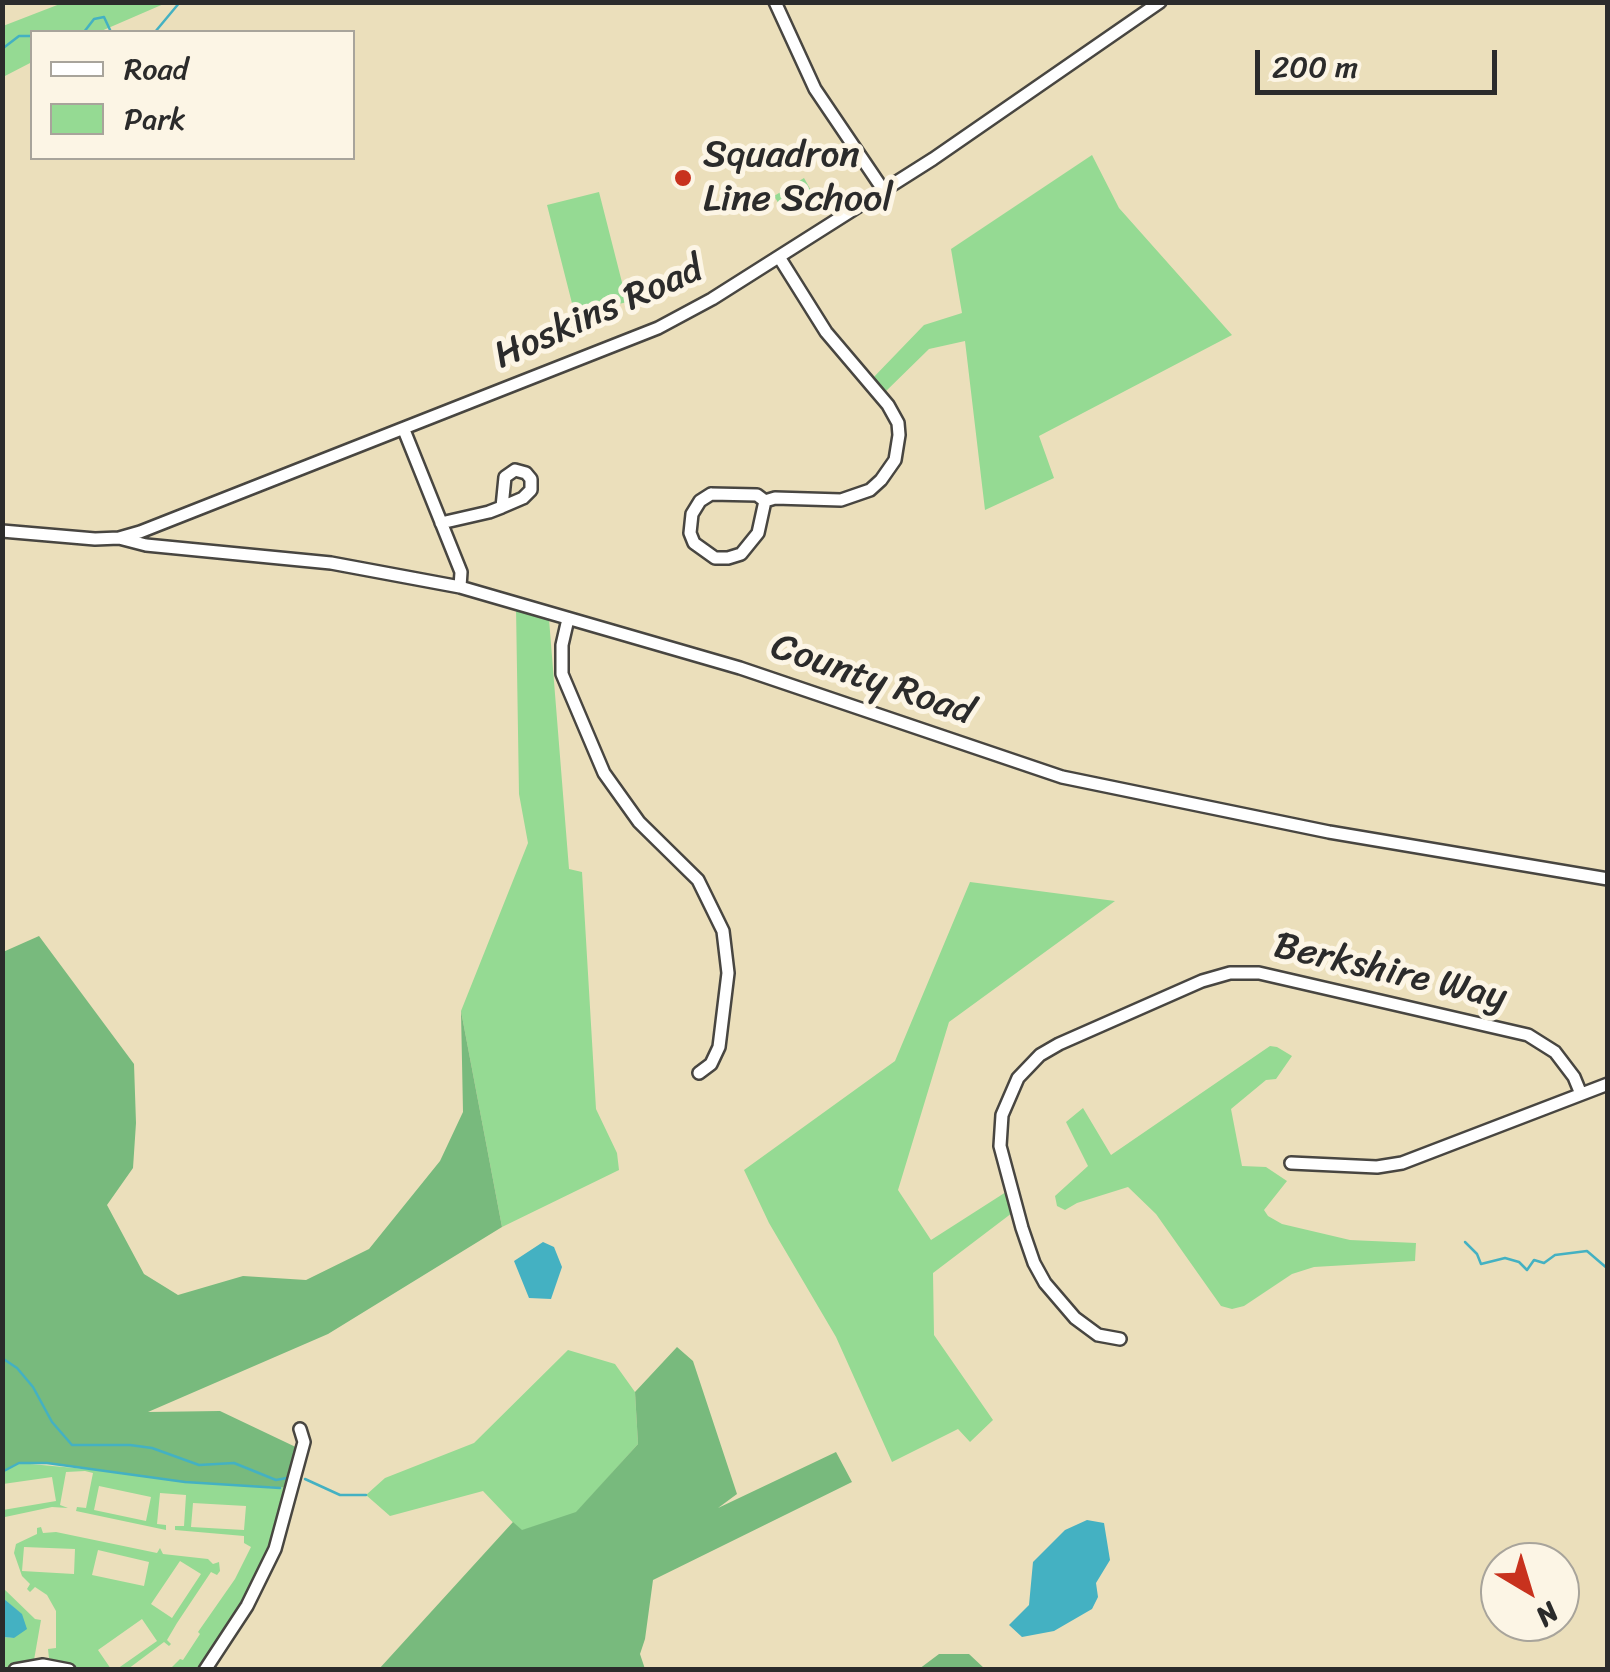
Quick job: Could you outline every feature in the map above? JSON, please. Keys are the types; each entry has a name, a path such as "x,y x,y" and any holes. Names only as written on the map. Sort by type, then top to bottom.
{"street":[{"path":"774,2 816,89 884,191"},
{"name":"Hoskins Road","path":"2,530 118,538 404,430 658,328 712,299 884,191 1160,2"},
{"path":"765,501 758,532 752,545 741,554 715,558 694,543 690,533 692,514 700,501 711,494 756,495 765,501 841,500 858,496 889,472 899,436 898,422 888,405 826,332 780,256"},
{"path":"404,430 461,572 460,587"},
{"path":"441,523 502,507"},
{"name":"County Road","path":"118,538 146,545 331,563 460,587 740,668 1062,777 1329,832 1608,879"},
{"path":"568,619 562,646 562,674 604,773 639,822 698,880 723,931 728,972 719,1047 711,1064 699,1073"},
{"name":"Berkshire Way","path":"1120,1338 1098,1335 1075,1318 1046,1283 1022,1228 1000,1146 1002,1115 1018,1078 1040,1055 1060,1044 1202,981 1259,972 1528,1035 1555,1052 1574,1076 1581,1094"},
{"path":"1291,1163 1376,1167 1402,1164 1608,1084"},
{"path":"205,1670 247,1606 275,1550 304,1442 300,1428"},
{"path":"15,1670 43,1664 68,1670"}],"green space":[{"path":"65,2 166,2 104,30 30,30 30,63 3,77 3,26"},
{"path":"1092,155 1119,208 1232,335 1039,436 1054,478 985,510 965,341 929,349 882,395 870,381 924,325 962,313 951,249"},
{"path":"804,178 813,194 784,212 774,196"},
{"path":"599,192 627,302 575,315 547,205"},
{"path":"516,607 549,619 569,869 582,872 596,1109 617,1153 619,1170 502,1227 461,1011 528,843 519,794"},
{"path":"970,882 1115,901 949,1022 898,1190 931,1240 1006,1192 1012,1213 933,1273 934,1335 993,1420 970,1442 958,1429 892,1462 836,1337 769,1223 744,1170 895,1061"},
{"path":"39,936 134,1064 133,1168 107,1205 144,1274 178,1295 243,1276 306,1280 369,1249 440,1161 463,1112 461,1011 502,1227 328,1334 148,1412 220,1411 302,1450 292,1488 185,1482 47,1463 19,1463 3,1472 3,952"},
{"path":"1270,1046 1292,1056 1276,1079 1266,1080 1231,1109 1242,1166 1266,1167 1287,1181 1264,1210 1268,1216 1282,1224 1350,1240 1416,1243 1415,1261 1314,1267 1292,1274 1244,1306 1232,1309 1221,1306 1156,1214 1128,1187 1065,1210 1057,1206 1055,1196 1088,1166 1066,1122 1083,1108 1111,1155"},
{"path":"677,1347 693,1361 737,1494 718,1508 836,1452 852,1482 653,1580 640,1654 645,1669 379,1669 513,1522 522,1530 576,1512 638,1444 635,1392"},
{"path":"568,1350 615,1364 635,1392 638,1444 576,1513 521,1531 483,1491 390,1516 366,1495 385,1478 474,1443"},
{"path":"19,1463 185,1482 292,1488 253,1586 199,1669 169,1670 183,1660 235,1579 251,1547 244,1543 244,1536 175,1530 175,1526 184,1526 186,1495 160,1493 157,1524 166,1525 166,1530 76,1511 77,1507 86,1508 93,1473 85,1471 66,1472 60,1505 68,1508 52,1507 5,1517 3,1510 56,1501 52,1477 3,1484 3,1472","holes":["99,1486 151,1497 146,1521 94,1510","193,1503 246,1506 244,1530 191,1527"]},
{"path":"41,1527 43,1533 56,1532 157,1553 160,1548 163,1554 208,1559 213,1564 219,1562 220,1571 217,1575 211,1572 167,1640 169,1646 164,1642 128,1669 117,1669 157,1641 142,1619 98,1650 111,1669 80,1669 49,1658 48,1649 56,1648 56,1611 47,1595 35,1587 30,1592 27,1589 30,1584 22,1576 14,1553 16,1544 37,1534","holes":["24,1547 75,1549 74,1574 22,1571","98,1550 149,1562 144,1586 92,1575","180,1561 201,1574 172,1618 151,1604"]},
{"path":"2,1587 35,1619 41,1620 34,1660 3,1669 3,1637 14,1638 21,1614 3,1598"},
{"path":"939,1654 969,1654 985,1669 919,1669"}],"water":[{"path":"543,1242 554,1247 562,1267 551,1299 529,1298 514,1261"},
{"path":"1087,1520 1104,1523 1110,1560 1096,1583 1098,1597 1092,1609 1054,1631 1022,1637 1009,1625 1029,1605 1033,1562 1065,1530"},
{"path":"3,1598 22,1614 27,1629 14,1638 3,1637"}],"waterway":[{"path":"157,30 180,2"},
{"path":"86,30 94,19 104,17 110,30"},
{"path":"2,49 19,36 30,36"},
{"path":"1465,1242 1481,1264 1505,1258 1519,1262 1527,1270 1534,1260 1544,1263 1555,1255 1587,1251 1608,1269"},
{"path":"2,1358 33,1387 52,1422 72,1445 152,1448 199,1465 234,1463 276,1480 287,1478"},
{"path":"2,1472 19,1463 47,1463 185,1482 280,1488"},
{"path":"305,1479 340,1495 366,1495"}],"place":[{"name":"Squadron Line School","path":"683,178"}]}
